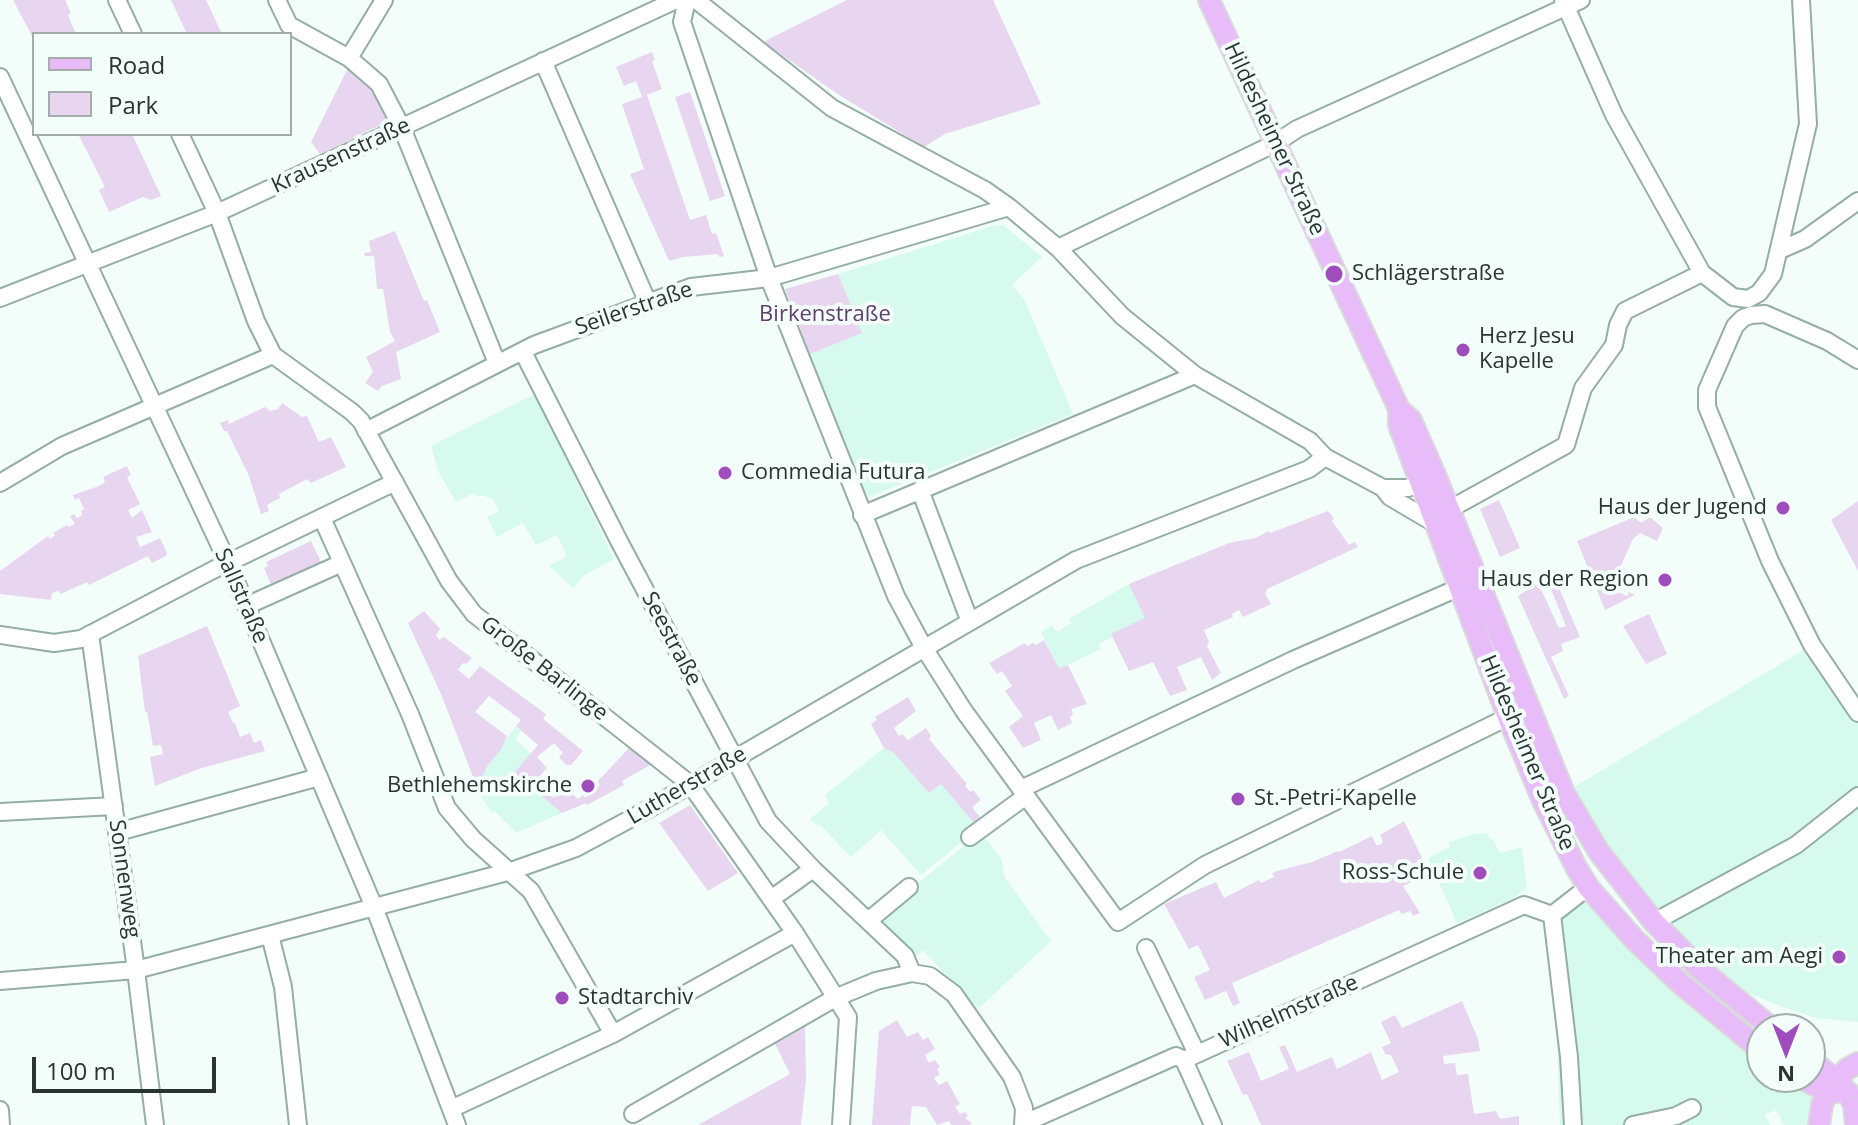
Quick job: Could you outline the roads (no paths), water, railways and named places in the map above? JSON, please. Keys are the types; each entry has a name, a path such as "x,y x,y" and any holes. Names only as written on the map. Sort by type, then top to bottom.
{"main road":[{"name":"Hildesheimer Straße","path":"1209,0 1399,409 1399,425 1428,480 1450,509 1564,793 1599,852 1654,922 1700,969 1754,1013"},
{"name":"Hildesheimer Straße","path":"1428,480 1434,523 1508,717 1543,801 1588,887 1634,939 1680,983 1746,1038"},
{"path":"1819,1125 1822,1105 1842,1088 1858,1063"},
{"path":"1826,1073 1842,1088 1854,1106 1856,1125"}],"street":[{"path":"117,0 132,32"},
{"path":"277,0 289,25 349,58 379,84 402,128 497,363"},
{"path":"349,58 384,0"},
{"name":"Krausenstraße","path":"0,298 217,213 676,0"},
{"path":"687,0 682,22 769,278 896,596 964,711 1118,922 1205,865 1508,717"},
{"path":"696,0 832,108 985,190 1009,207 1058,248 1122,316 1195,375 1310,441 1325,457 1383,488 1399,490 1428,480"},
{"path":"1058,248 1276,143 1297,129 1570,3 1614,115 1702,273 1733,297 1753,298 1773,274 1808,124 1801,0"},
{"path":"543,61 648,303"},
{"name":"Sallstraße","path":"0,77 228,563 374,907 454,1117"},
{"name":"Große Barlinge","path":"181,136 217,213 256,321 273,355 352,412 366,431 449,581 474,614 690,784 795,933 848,1017 841,1125"},
{"path":"1780,250 1805,239 1858,201"},
{"name":"Seilerstraße","path":"366,431 534,345 691,287 769,278 1009,207"},
{"path":"1450,509 1566,445 1583,388 1614,345 1625,311 1702,273"},
{"path":"1858,360 1827,341 1765,314 1751,315 1735,326 1707,390 1707,407 1770,561 1812,645 1858,713"},
{"name":"Seestraße","path":"523,352 619,541 768,821 813,869 905,956 912,973"},
{"path":"0,483 62,446 273,355"},
{"path":"862,515 1195,375"},
{"name":"Lutherstraße","path":"0,981 136,970 511,871 576,848 1076,560 1309,469 1325,457"},
{"path":"0,635 66,643 90,634 395,482"},
{"path":"1383,488 1390,497 1434,523"},
{"path":"920,490 970,622"},
{"path":"322,518 410,714 447,808 473,839 531,891 613,1034"},
{"path":"246,606 342,563"},
{"path":"970,837 1024,792 1279,666 1458,588"},
{"name":"Sonnenweg","path":"90,634 155,1125"},
{"path":"118,832 319,777"},
{"path":"1654,922 1796,845 1858,796"},
{"path":"0,812 114,806"},
{"path":"771,899 813,869"},
{"path":"868,921 909,887"},
{"path":"1573,1125 1569,1057 1552,915 1588,887"},
{"name":"Wilhelmstraße","path":"1024,1122 1176,1056 1190,1057 1524,905 1552,915"},
{"path":"454,1117 613,1034 795,933"},
{"path":"270,935 283,987 298,1125"},
{"path":"1146,948 1190,1057 1213,1125"},
{"path":"633,1114 835,998 876,981 912,973 930,976 954,994 1012,1077 1024,1108 1024,1122"},
{"path":"1633,1125 1676,1116 1692,1108"},
{"path":"0,1110 1,1125"}],"place":[{"name":"Schlägerstraße","path":"1334,274"},
{"name":"Herz Jesu Kapelle","path":"1463,350"},
{"name":"Commedia Futura","path":"725,473"},
{"name":"Haus der Jugend","path":"1783,508"},
{"name":"Haus der Region","path":"1665,580"},
{"name":"Bethlehemskirche","path":"588,786"},
{"name":"St.-Petri-Kapelle","path":"1238,799"},
{"name":"Ross-Schule","path":"1480,873"},
{"name":"Theater am Aegi","path":"1839,957"},
{"name":"Stadtarchiv","path":"562,998"}],"park label":[{"name":"Birkenstraße","path":"825,315"}]}
